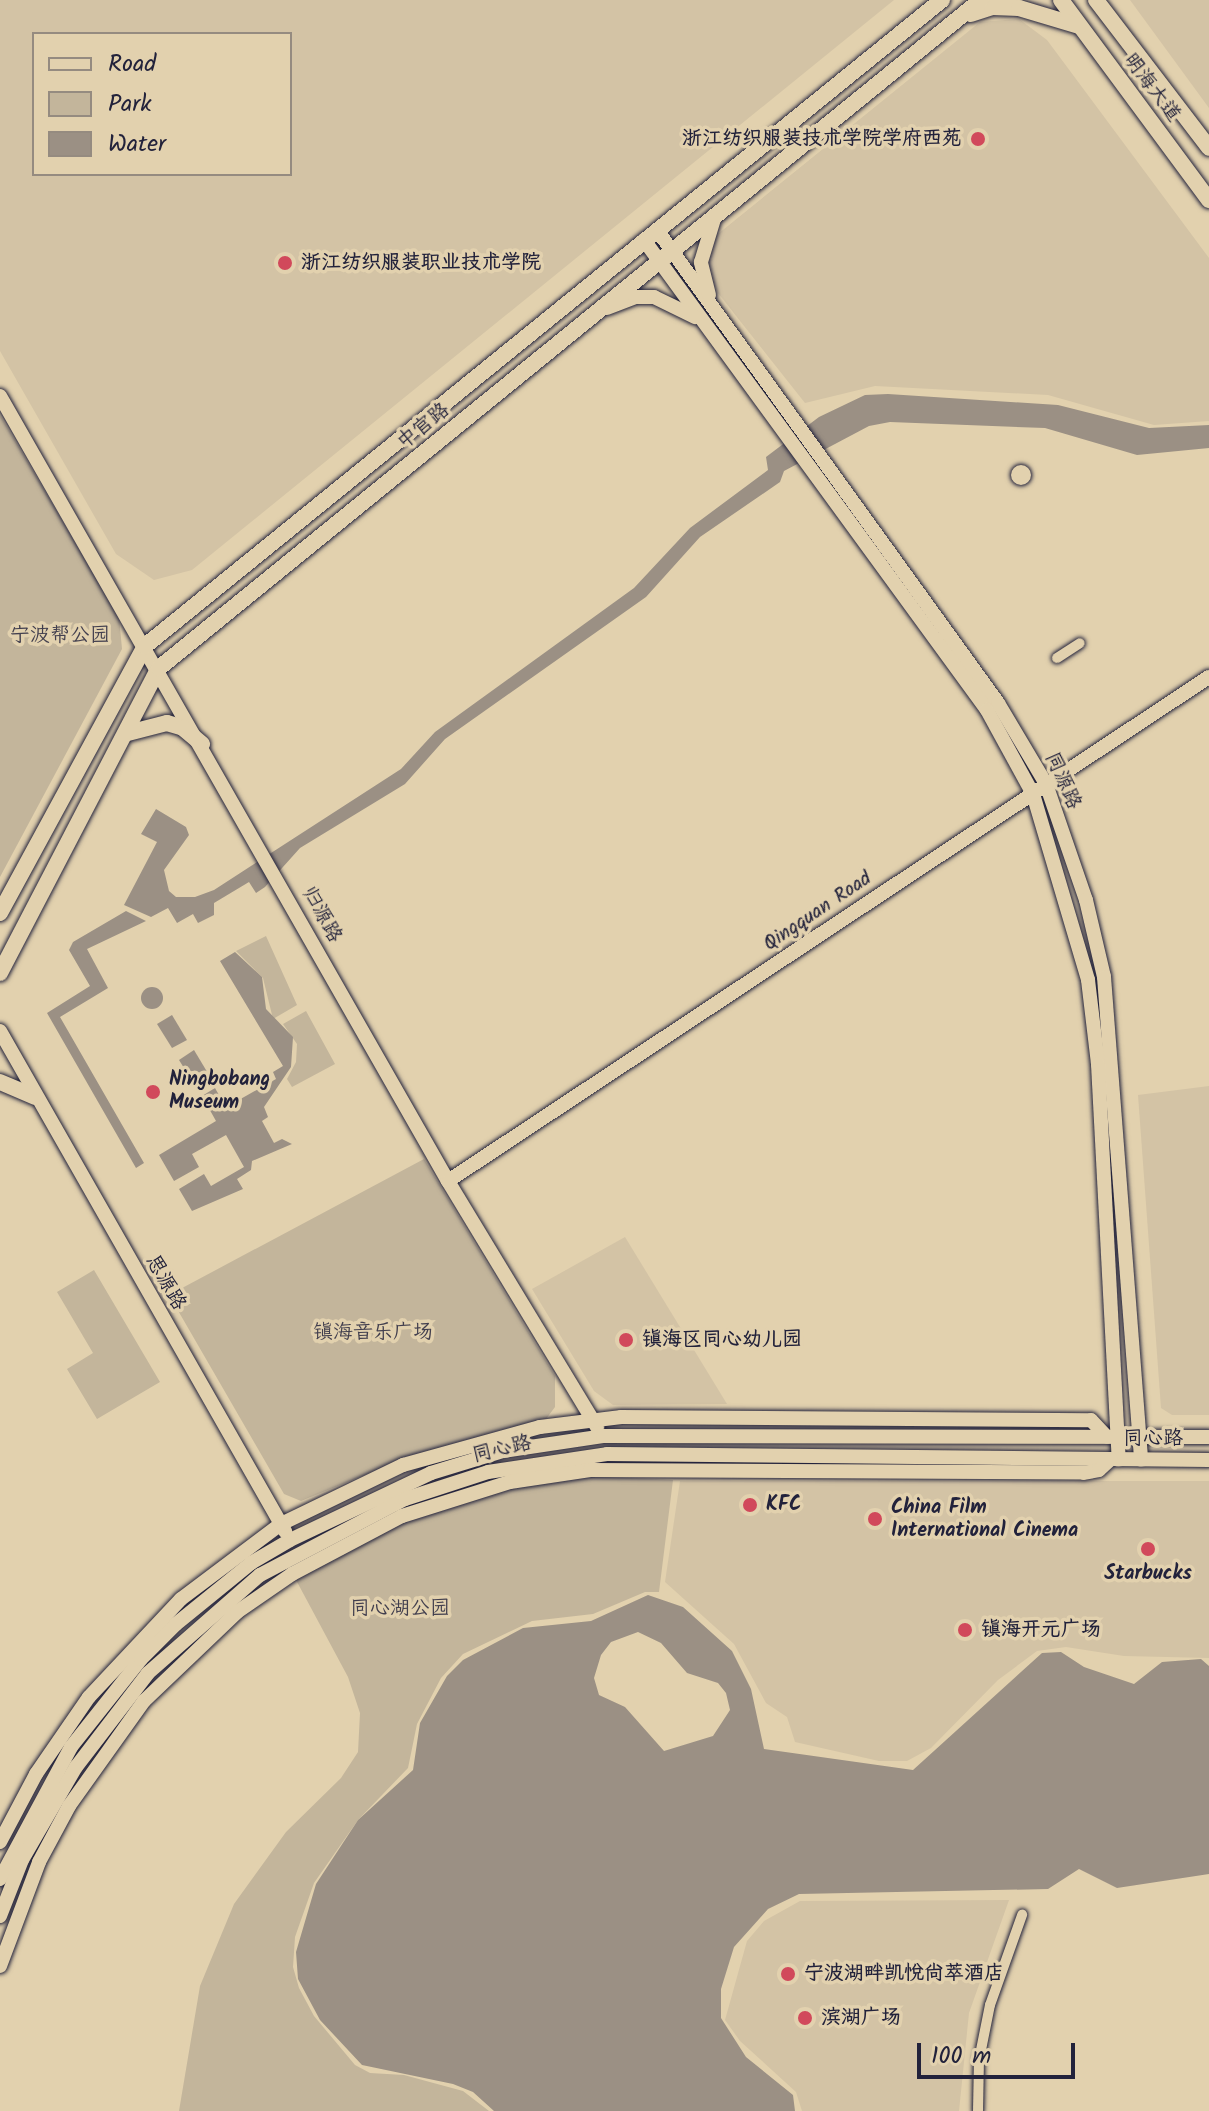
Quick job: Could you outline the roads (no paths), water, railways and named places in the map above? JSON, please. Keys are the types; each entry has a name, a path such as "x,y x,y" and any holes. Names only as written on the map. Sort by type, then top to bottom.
{"main road":[{"name":"中官路","path":"0,913 7,893 145,646 942,0"},
{"name":"中官路","path":"0,973 128,733 159,668 981,0"},
{"name":"明海大道","path":"1061,0 1209,200"},
{"name":"明海大道","path":"1098,1 1209,148"},
{"path":"958,19 992,7 1019,8 1079,26"},
{"path":"128,733 167,723 183,728 202,744"},
{"path":"0,1082 35,1097"}],"street":[{"path":"717,214 703,243 701,262 704,284 719,317"},
{"name":"同源路","path":"651,235 707,327 987,710 1033,794 1088,980 1098,1064 1115,1459"},
{"name":"同源路","path":"665,256 719,317 998,703 1046,784 1086,900 1104,977 1141,1460"},
{"path":"593,316 635,297 654,297 668,300 707,327"},
{"name":"归源路","path":"0,396 159,668 448,1181 603,1436 607,1454"},
{"path":"1057,658 1080,643"},
{"name":"Qingquan Road","path":"448,1181 1209,677"},
{"name":"思源路","path":"0,1031 294,1546"},
{"path":"0,1842 44,1761 116,1665 181,1599 281,1524 403,1465 468,1444 593,1420 1091,1420 1112,1437"},
{"name":"同心路","path":"0,1879 71,1747 141,1659 210,1595 360,1503 458,1464 503,1451 603,1436 1209,1437"},
{"name":"同心路","path":"0,1916 46,1816 121,1705 182,1639 294,1546 441,1487 532,1463 607,1454 1209,1460"},
{"path":"0,1966 39,1862 69,1806 144,1701 237,1612 292,1574 402,1516 510,1482 590,1470 1084,1473 1099,1470 1115,1459"},
{"path":"978,2111 979,2060 990,2005 1022,1915"}],"water":[{"path":"865,395 1058,405 1149,428 1209,425 1209,448 1137,455 1045,428 890,422 869,426 784,471 780,482 700,537 646,597 445,739 405,784 300,848 256,893 249,882 214,903 214,915 198,923 193,914 177,923 168,908 151,917 124,905 157,842 141,834 156,809 186,827 189,835 164,870 169,891 176,897 195,897 214,890 401,769 435,732 634,588 690,528 768,470 766,457 819,417"},
{"path":"126,911 146,921 87,949 108,988 60,1017 144,1163 136,1168 47,1013 90,986 69,950 73,942"},
{"path":"235,952 262,977 266,1009 293,1037 291,1067 264,1107 268,1117 262,1121 274,1143 282,1139 292,1144 252,1161 251,1170 237,1179 243,1189 192,1211 179,1189 204,1174 211,1186 244,1167 226,1135 192,1154 199,1167 174,1181 159,1155 216,1121 202,1096 215,1088 224,1104 237,1101 276,1079 273,1072 283,1066 220,961"},
{"path":"152,987 160,990 163,998 160,1006 152,1009 144,1006 141,998 144,990"},
{"path":"172,1015 187,1040 172,1048 157,1024"},
{"path":"194,1050 209,1075 194,1084 179,1060"},
{"path":"648,1595 683,1607 732,1651 751,1689 764,1749 913,1770 1042,1653 1061,1652 1084,1667 1134,1684 1162,1662 1201,1659 1209,1666 1209,1874 1117,1888 1079,1869 1048,1889 799,1894 768,1909 734,1947 721,1989 721,2018 746,2057 793,2095 795,2111 494,2111 473,2092 453,2084 362,2065 320,2020 298,1979 296,1952 316,1884 358,1820 413,1770 420,1723 447,1676 463,1660 523,1628 591,1621","holes":["638,1632 661,1643 687,1673 718,1683 726,1693 730,1710 713,1736 664,1751 625,1707 599,1695 594,1678 601,1655 611,1642"]}],"place":[{"name":"浙江纺织服装技术学院学府西苑","path":"978,139"},
{"name":"浙江纺织服装职业技术学院","path":"285,263"},
{"name":"Ningbobang Museum","path":"153,1092"},
{"name":"镇海区同心幼儿园","path":"626,1340"},
{"name":"KFC","path":"750,1505"},
{"name":"China Film International Cinema","path":"875,1519"},
{"name":"Starbucks","path":"1148,1549"},
{"name":"镇海开元广场","path":"965,1630"},
{"name":"宁波湖畔凯悦尚萃酒店","path":"788,1974"},
{"name":"滨湖广场","path":"805,2018"}],"park label":[{"name":"宁波帮公园","path":"60,636"},
{"name":"镇海音乐广场","path":"373,1333"},
{"name":"同心湖公园","path":"400,1609"}]}
